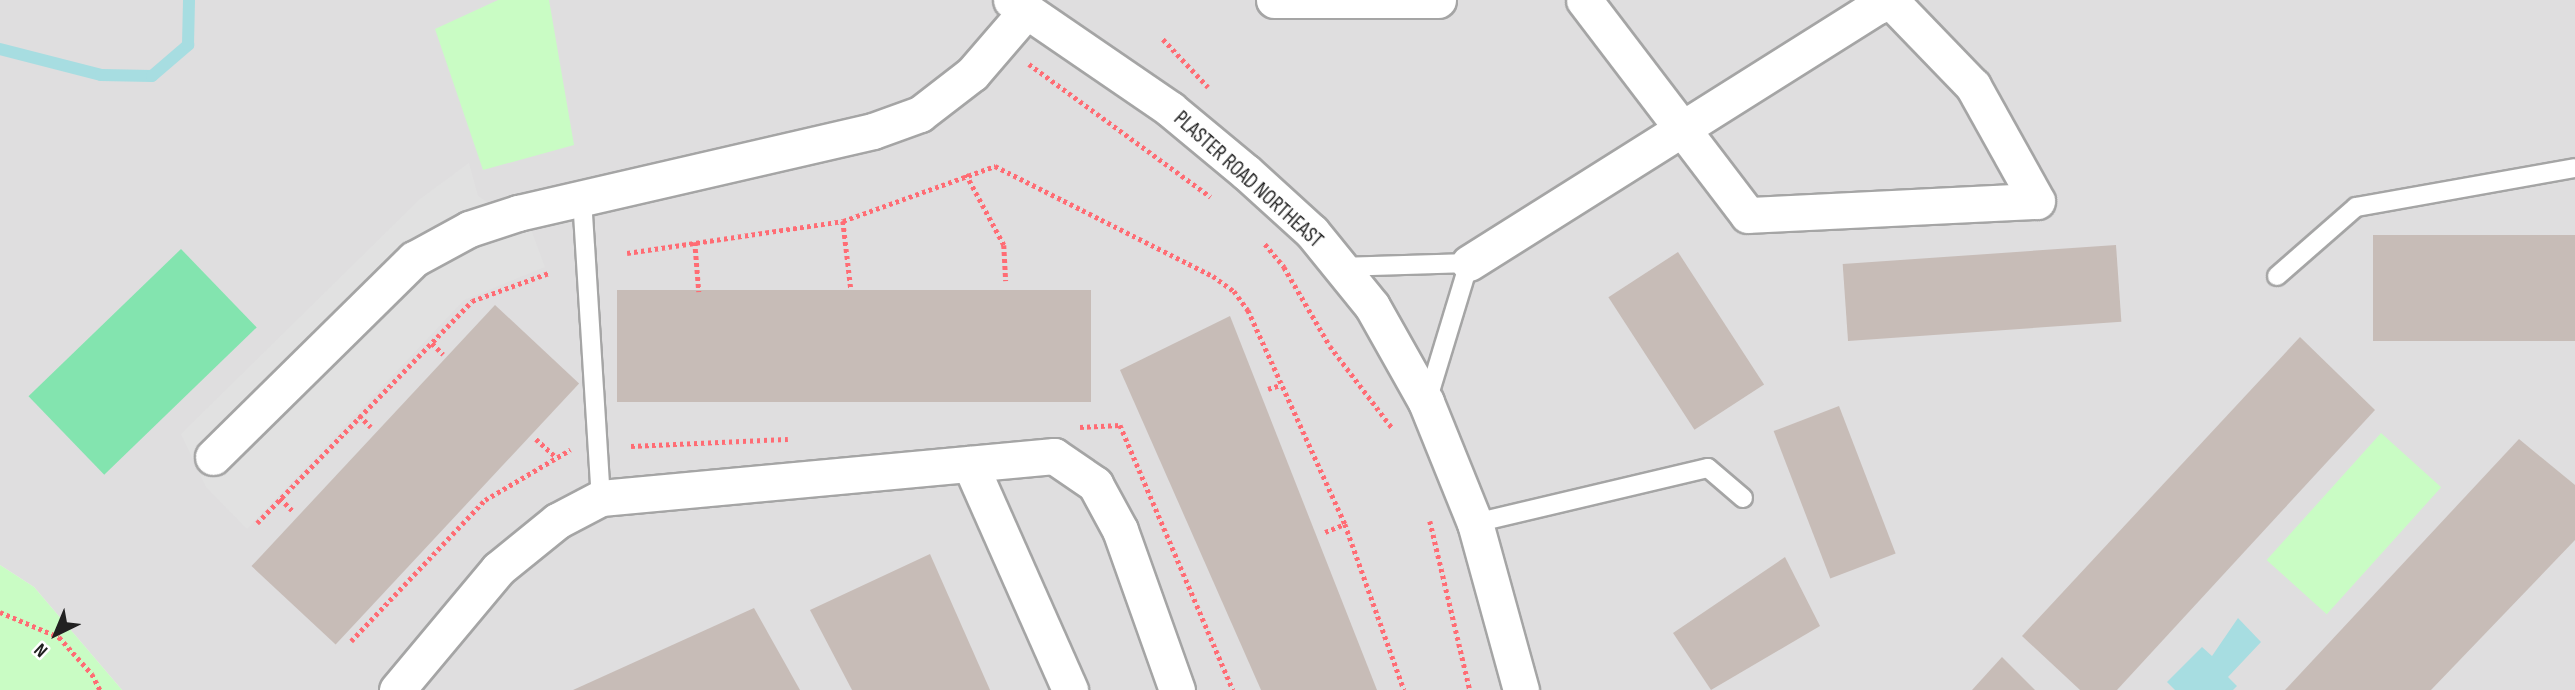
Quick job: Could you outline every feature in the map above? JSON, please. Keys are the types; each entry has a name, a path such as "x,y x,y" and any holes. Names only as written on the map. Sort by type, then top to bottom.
{"street":[{"path":"1274,0 1437,0"},
{"path":"1469,263 1683,132 1875,7 1892,1 1973,86 2037,201 1748,215 1683,132 1584,0"},
{"path":"214,457 414,259 469,229 582,198 873,131 920,114 972,74 1019,5"},
{"name":"PLASTER ROAD NORTHEAST","path":"1019,5 1170,109 1312,232 1372,306 1426,402 1475,523 1521,690"},
{"path":"397,690 498,569 556,521 601,498 1054,456 1095,484 1121,530 1177,690"},
{"path":"970,464 1070,690"}],"lane":[{"path":"2277,276 2356,207 2575,168"},
{"path":"582,198 601,498"},
{"path":"1340,267 1469,263 1426,402"},
{"path":"1475,523 1708,468 1743,498"}],"path":[{"path":"1028,63 1213,198"},
{"path":"627,253 843,221 966,174 995,166 1213,276 1234,291 1248,310 1345,524 1404,690"},
{"path":"966,174 1004,245 1006,281"},
{"path":"843,221 851,289"},
{"path":"1261,240 1284,267 1330,346 1396,434"},
{"path":"695,242 699,292"},
{"path":"257,523 472,301 549,273"},
{"path":"432,343 443,354"},
{"path":"1268,389 1280,385"},
{"path":"359,415 371,427"},
{"path":"536,439 556,457"},
{"path":"351,641 485,500 538,472 570,449"},
{"path":"280,498 293,511"},
{"path":"1425,507 1470,690"},
{"path":"1325,532 1345,524"},
{"path":"0,612 59,637 92,674 100,690"}],"shaded area":[{"path":"0,0 2575,0 2575,690 122,690 34,587 0,565"},
{"path":"469,163 478,196 532,232 545,267 464,300 247,529 206,487 181,434 420,199"}],"green space":[{"path":"498,0 549,0 574,145 483,170 435,29"},
{"path":"181,249 257,327 104,475 28,396"},
{"path":"2381,433 2441,487 2327,614 2267,560"},
{"path":"0,565 34,587 122,690 0,690"}],"water":[{"path":"2238,618 2261,642 2228,677 2237,686 2233,690 2175,690 2167,682 2202,647 2212,656"}],"building":[{"path":"2373,235 2575,235 2575,341 2373,341"},
{"path":"2116,245 2121,322 1848,341 1843,264"},
{"path":"1678,252 1764,385 1694,430 1608,297"},
{"path":"617,290 1091,290 1091,402 617,402"},
{"path":"495,305 579,383 336,645 252,566"},
{"path":"1230,316 1377,690 1261,690 1120,370"},
{"path":"2300,337 2375,410 2117,690 2080,690 2022,636"},
{"path":"1839,406 1896,554 1830,579 1774,431"},
{"path":"2519,439 2575,485 2575,540 2431,690 2285,690"},
{"path":"930,554 990,690 852,690 810,610"},
{"path":"1785,557 1820,626 1711,690 1673,633"},
{"path":"754,608 800,690 573,690"},
{"path":"2002,657 2035,690 1972,690"}],"waterway":[{"path":"0,49 101,75 152,76 188,45 189,0"}]}
